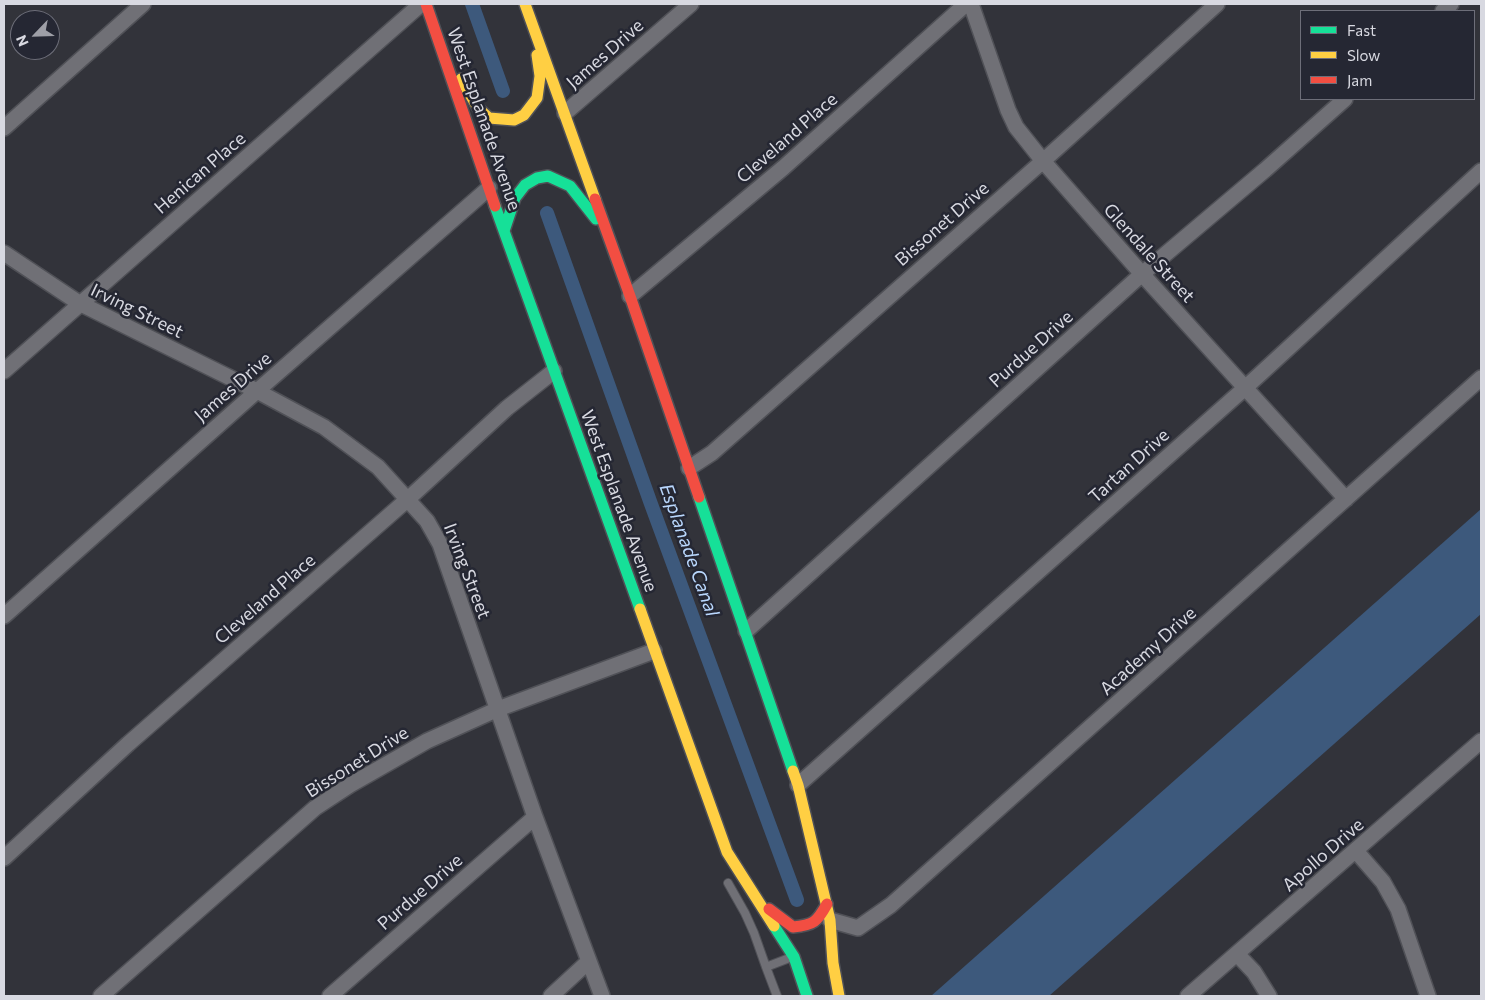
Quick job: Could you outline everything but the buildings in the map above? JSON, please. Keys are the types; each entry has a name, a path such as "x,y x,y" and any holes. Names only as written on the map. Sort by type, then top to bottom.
{"main road":[{"name":"West Esplanade Avenue","path":"426,4 504,232 727,852 794,957 807,996"},
{"path":"525,4 566,113 606,232 630,296 798,785 827,904 830,920 832,964 839,996"},
{"path":"440,43 478,108 489,118 514,120 524,115 537,98 540,76 535,30"},
{"path":"504,232 516,198 525,185 537,178 548,176 570,186 606,232"},
{"path":"756,898 794,927 811,926 819,919 827,904"}],"street":[{"path":"4,128 143,4"},
{"name":"Henican Place","path":"4,371 421,4"},
{"name":"James Drive","path":"566,113 691,4"},
{"name":"Cleveland Place","path":"630,296 783,168 966,4"},
{"name":"Glendale Street","path":"971,4 1008,110 1016,127 1043,161 1142,274 1346,499"},
{"name":"Bissonet Drive","path":"689,468 712,453 1043,161 1217,4"},
{"name":"Purdue Drive","path":"746,631 1142,274 1265,170 1344,100"},
{"name":"Tartan Drive","path":"798,785 1245,388 1481,171"},
{"name":"James Drive","path":"4,616 257,390 489,188"},
{"name":"Irving Street","path":"4,253 79,304 257,390 324,427 378,467 427,521 440,544 535,816 602,996"},
{"name":"Cleveland Place","path":"4,858 128,744 408,499 507,408 554,372"},
{"name":"Academy Drive","path":"830,920 858,928 891,905 1481,378"},
{"name":"Bissonet Drive","path":"101,996 315,808 350,785 427,741 498,710 654,651"},
{"name":"Apollo Drive","path":"1188,996 1480,744"},
{"name":"Purdue Drive","path":"330,996 535,816"},
{"path":"1356,851 1382,882 1398,909 1428,996"},
{"path":"1237,954 1254,972 1269,996"},
{"path":"551,996 589,961"}],"lane":[{"path":"728,883 748,920 777,996"},
{"path":"766,967 794,957"}],"water":[{"path":"1481,509 1481,614 1049,996 931,996"}],"waterway":[{"name":"Esplanade Canal","path":"472,4 503,91"},
{"name":"Esplanade Canal","path":"547,213 651,504 797,900"}],"traffic: fast":[{"path":"504,231 515,198 525,185 537,178 548,176 570,186 596,219"},
{"path":"495,206 640,609"},
{"path":"699,497 793,771"},
{"path":"774,926 794,957 807,996"}],"traffic: slow":[{"path":"525,4 595,199"},
{"path":"461,79 478,108 489,118 514,120 524,115 537,98 540,76 537,55"},
{"path":"640,609 727,852 774,926"},
{"path":"793,771 830,920 833,963 839,996"}],"traffic: jam":[{"path":"426,4 495,206"},
{"path":"595,199 699,497"},
{"path":"769,909 793,927 810,924 817,919 827,904"}]}
